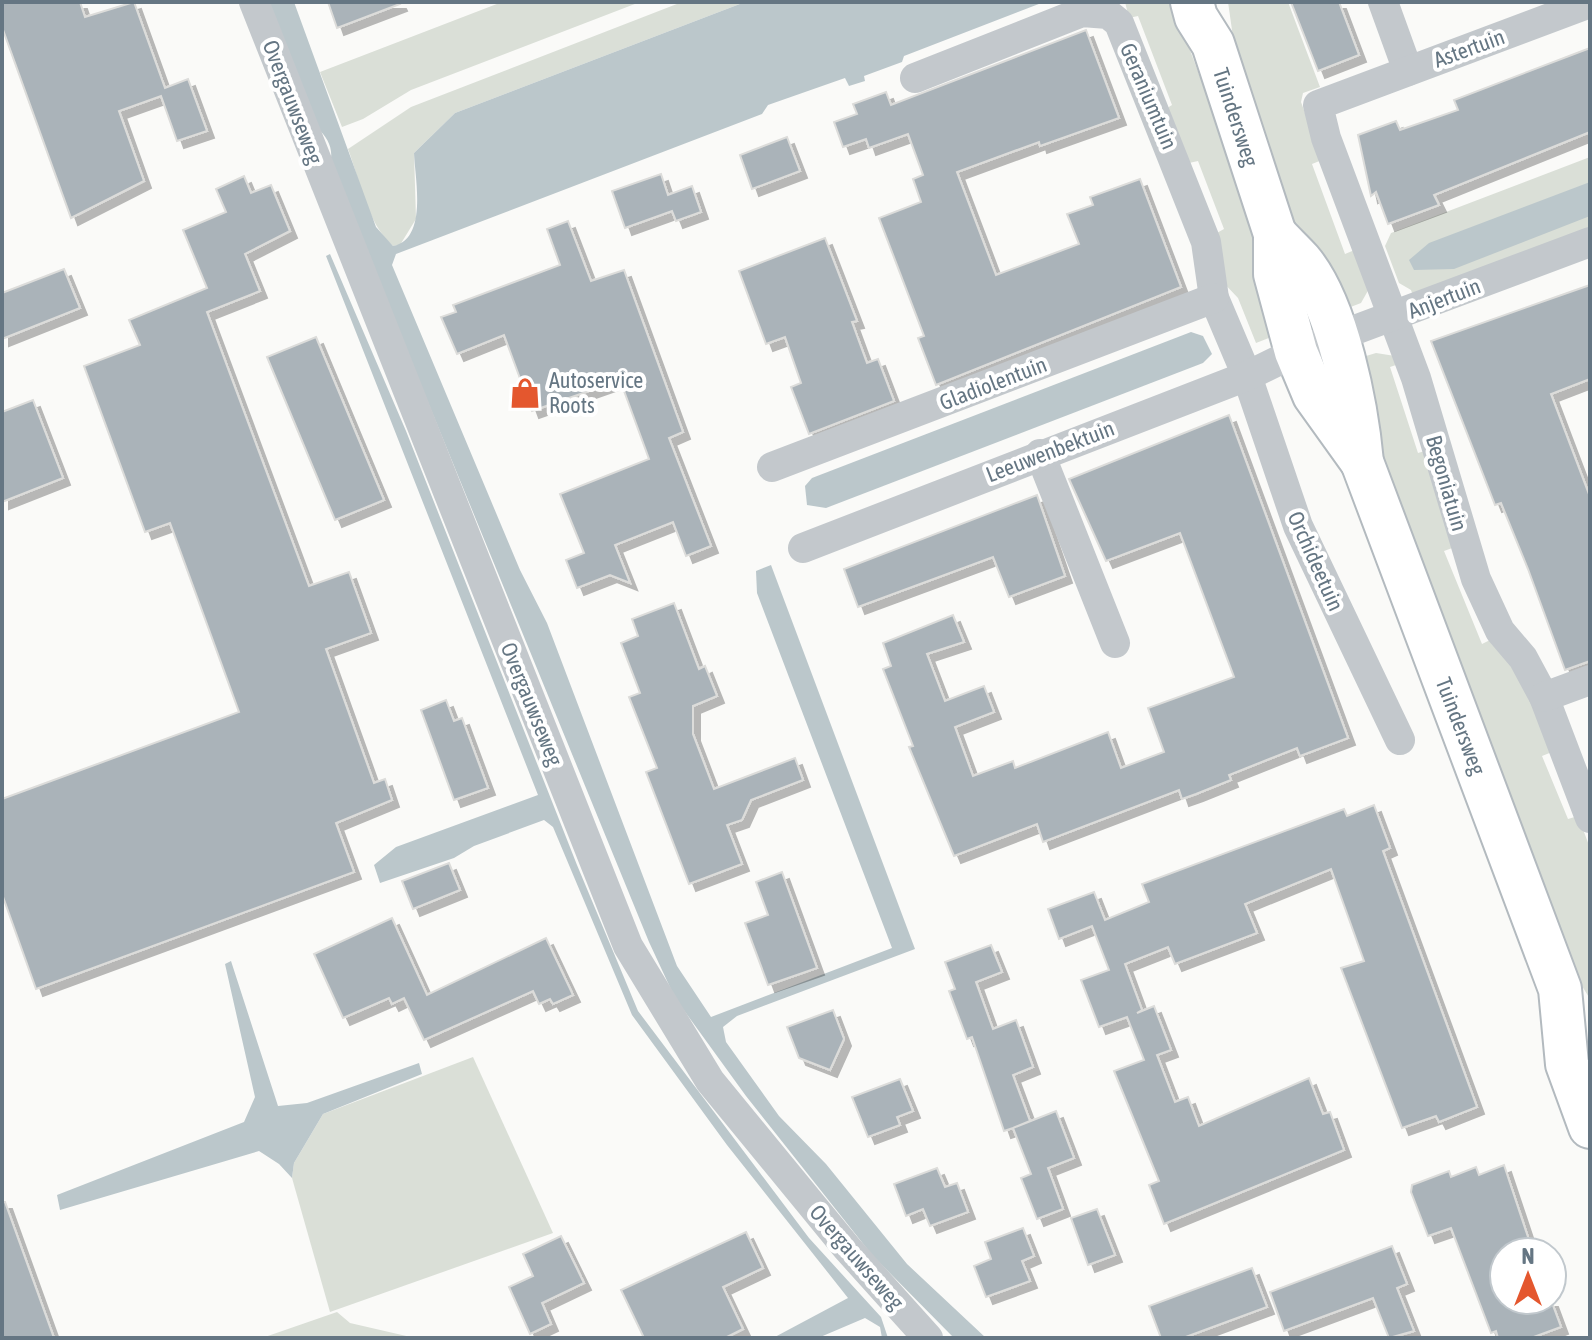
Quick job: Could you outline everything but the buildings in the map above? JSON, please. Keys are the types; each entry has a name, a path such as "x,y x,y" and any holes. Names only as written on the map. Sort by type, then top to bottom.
{"main road":[{"name":"Tuindersweg","path":"1192,2 1196,17 1213,44 1275,234 1275,274 1296,352 1314,395 1362,462"},
{"name":"Tuindersweg","path":"1213,44 1215,2"},
{"name":"Tuindersweg","path":"1275,234 1303,263 1337,338 1357,413 1362,462 1560,989 1561,1032 1586,1107"},
{"name":"Tuindersweg","path":"1560,989 1590,1023"}],"street":[{"name":"Overgauwseweg","path":"254,2 628,946 710,1081 847,1248 928,1338"},
{"name":"Astertuin","path":"1383,2 1408,71"},
{"name":"Astertuin","path":"1326,138 1318,105 1408,71 1526,14 1590,3"},
{"name":"Geraniumtuin","path":"915,78 1082,12 1108,14 1119,23 1206,242 1214,298 1247,376"},
{"name":"Begoniatuin","path":"1326,138 1416,378 1476,579 1500,631 1523,658 1544,697 1590,818"},
{"name":"Anjertuin","path":"1296,352 1590,242"},
{"name":"Gladiolentuin","path":"772,467 1214,298"},
{"name":"Leeuwenbektuin","path":"803,548 1247,376 1296,352"},
{"name":"Orchideetuin","path":"1247,376 1298,526 1400,740"},
{"path":"1040,454 1115,643"},
{"path":"1544,697 1590,680"}],"shaded area":[{"path":"266,2 294,2 376,227 393,246 404,241 415,220 417,192 414,153 455,113 745,2 1044,2 904,56 902,62 864,76 865,81 849,86 845,78 768,105 762,114 396,254 392,265 520,570 547,623 677,966 711,1017 892,948 757,593 756,571 771,565 915,949 737,1016 723,1027 726,1042 779,1116 826,1164 907,1264 986,1338 954,1338 872,1255 746,1096 675,998 649,942 330,163 329,144 317,128"},
{"path":"502,2 640,2 411,90 363,119 342,127 320,72"},
{"path":"682,2 745,2 455,113 414,153 416,219 400,245 393,246 384,237 370,214 348,149 411,107"},
{"path":"1125,2 1177,2 1184,34 1254,222 1274,336 1256,343 1238,298 1220,279 1215,234 1224,229 1198,161 1189,163 1164,110 1172,105 1138,16 1129,18"},
{"path":"1228,2 1288,2 1320,87 1303,93 1301,102 1322,160 1312,164 1345,254 1357,249 1370,287 1361,303 1348,308 1298,240 1234,44"},
{"path":"1590,157 1590,231 1413,296 1411,290 1399,283 1385,246 1391,233"},
{"path":"1590,182 1590,216 1454,269 1414,270 1409,260 1429,243"},
{"path":"330,254 406,431 577,865 638,1011 809,1238 881,1317 888,1338 882,1338 880,1327 865,1318 818,1338 773,1338 848,1298 727,1145 632,1015 553,827 544,820 474,846 454,858 380,883 374,865 396,847 538,795 326,256"},
{"path":"1191,332 1203,336 1212,354 1203,363 826,508 807,505 805,486 812,478"},
{"path":"1376,353 1395,356 1399,364 1390,367 1418,453 1428,450 1455,547 1444,551 1482,644 1492,639 1522,678 1552,752 1542,756 1568,819 1578,816 1590,848 1590,999 1582,986 1376,454 1362,366 1366,356"},
{"path":"231,961 278,1106 307,1103 419,1063 422,1074 323,1114 294,1163 292,1178 279,1164 259,1151 60,1210 57,1195 244,1122 255,1097 225,964"},
{"path":"473,1057 553,1233 330,1312 292,1178 294,1163 323,1114"},
{"path":"337,1312 350,1323 415,1338 262,1338"}],"place":[{"name":"Autoservice Roots","path":"525,393"}]}
